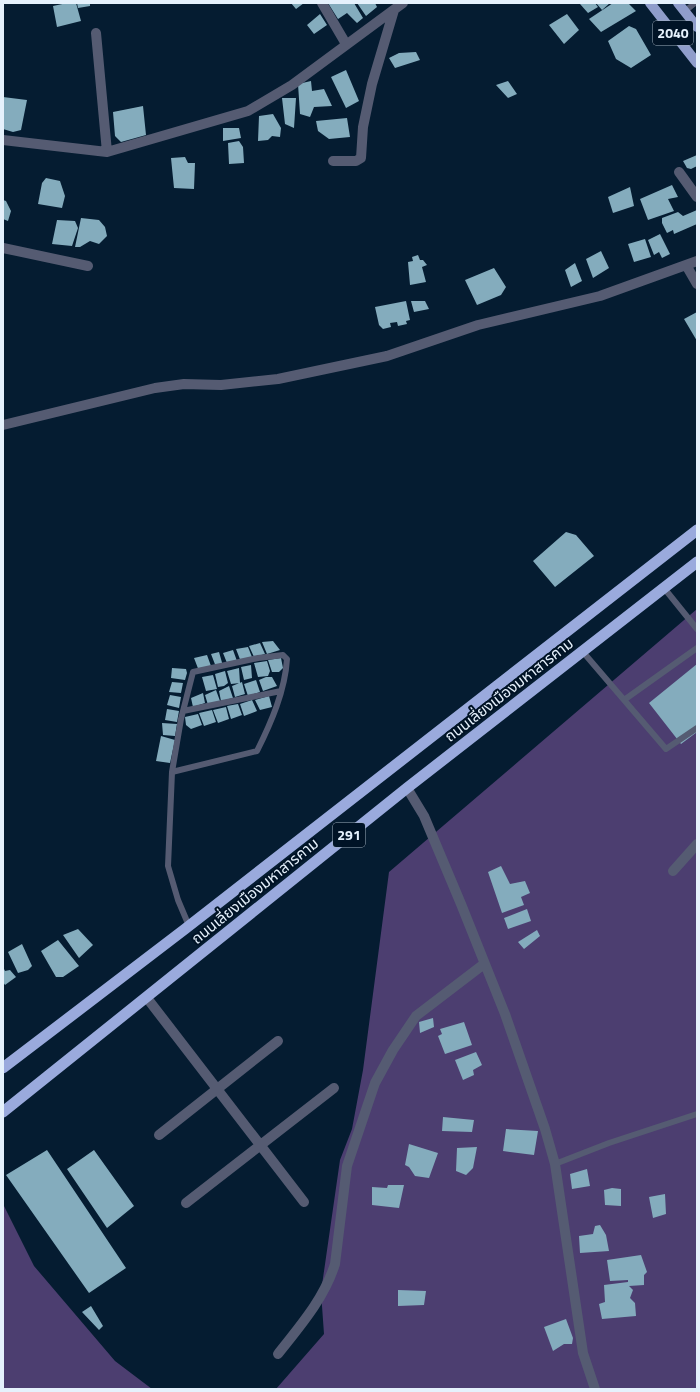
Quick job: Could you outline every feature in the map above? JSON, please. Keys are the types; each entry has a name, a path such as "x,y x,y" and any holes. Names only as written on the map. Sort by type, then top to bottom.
{"highway":[{"name":"ถนนเลี่ยงเมืองมหาสารคาม","path":"3,1068 189,926 697,530"},
{"name":"ถนนเลี่ยงเมืองมหาสารคาม","path":"3,1112 407,788 697,562"}],"main road":[{"name":"2040","path":"650,3 697,63"},
{"name":"2040","path":"682,7 697,27"}],"street":[{"path":"322,3 346,44"},
{"path":"3,140 107,152 248,111 292,85 403,3"},
{"path":"333,161 356,161 361,158 363,127 372,84 394,10"},
{"path":"96,33 107,152"},
{"path":"679,172 697,197"},
{"path":"3,248 88,266"},
{"path":"3,425 155,388 184,384 220,385 278,379 387,356 478,325 600,296 697,261"},
{"path":"686,265 697,284"},
{"path":"407,788 424,816 510,1029 555,1164 583,1353 595,1389"},
{"path":"673,871 697,844"},
{"path":"278,1354 310,1315 331,1277 335,1264 347,1166 375,1084 393,1050 416,1016 484,964"},
{"path":"147,998 304,1202"},
{"path":"159,1135 278,1041"},
{"path":"186,1203 334,1088"}],"lane":[{"path":"682,7 695,3"},
{"path":"664,588 697,629"},
{"path":"624,700 697,648"},
{"path":"583,652 666,749 697,728"},
{"path":"172,772 257,751 270,725 286,674 287,659 283,655 258,658 193,672 183,711 172,772 168,866 178,900 189,926"},
{"path":"183,711 281,691"},
{"path":"555,1164 609,1143 697,1114"}],"shaded area":[{"path":"697,609 697,1389 276,1389 324,1334 321,1292 340,1160 352,1129 363,1070 389,872"},
{"path":"3,1204 34,1266 115,1361 152,1389 3,1389"}],"building":[{"path":"76,3 81,21 57,27 53,6"},
{"path":"77,3 90,3 90,6 78,8"},
{"path":"291,3 304,3 296,9"},
{"path":"328,3 354,3 363,18 357,23 347,13 338,19"},
{"path":"357,3 375,3 377,7 366,16"},
{"path":"595,3 598,7 588,13 580,4"},
{"path":"596,3 610,3 602,10"},
{"path":"613,3 631,3 629,4 636,11 601,32 589,19"},
{"path":"320,14 327,25 314,34 307,25"},
{"path":"567,14 579,30 564,44 549,25"},
{"path":"629,26 636,29 651,55 631,68 616,59 608,41"},
{"path":"416,52 420,60 395,68 389,58 399,53"},
{"path":"346,70 359,101 346,108 331,77"},
{"path":"311,81 312,91 324,89 332,106 314,107 310,117 300,114 298,84"},
{"path":"508,81 517,94 508,98 496,85"},
{"path":"3,97 27,100 21,130 13,132 3,129"},
{"path":"282,98 296,98 294,128 285,124"},
{"path":"143,106 146,135 121,142 115,136 113,112"},
{"path":"273,114 281,128 280,137 272,136 268,140 258,141 259,116"},
{"path":"347,118 350,137 329,139 318,131 316,121"},
{"path":"223,128 239,128 241,138 223,141"},
{"path":"239,141 243,147 244,163 229,164 228,143"},
{"path":"697,155 697,166 691,169 687,168 683,161"},
{"path":"185,157 188,163 195,163 194,189 174,188 171,158"},
{"path":"46,178 60,181 65,196 62,208 38,204 42,183"},
{"path":"672,185 678,197 668,199 674,211 648,220 640,199"},
{"path":"630,187 634,206 613,213 608,197"},
{"path":"3,200 6,201 11,211 8,221 3,219"},
{"path":"697,210 697,224 674,234 673,230 667,233 662,223 662,218 678,212 683,216"},
{"path":"81,218 99,220 105,227 107,236 99,244 90,241 80,247 75,247"},
{"path":"57,220 75,221 78,228 72,246 52,244"},
{"path":"660,234 670,254 662,258 659,252 654,255 648,240"},
{"path":"645,239 651,257 634,262 628,244"},
{"path":"601,251 609,268 593,278 586,259"},
{"path":"418,255 420,260 423,260 427,265 422,267 426,282 410,285 408,262 413,261 412,257"},
{"path":"575,263 582,281 571,287 565,270"},
{"path":"494,268 506,287 501,295 477,305 465,280"},
{"path":"406,301 410,320 406,321 407,324 398,326 397,322 390,323 391,327 383,329 379,325 375,307"},
{"path":"411,301 425,301 429,309 414,312"},
{"path":"697,312 697,341 684,319"},
{"path":"566,532 576,535 594,556 555,587 533,561"},
{"path":"273,641 280,650 267,654 262,642"},
{"path":"260,643 265,654 254,657 249,646"},
{"path":"248,647 252,657 241,662 236,649"},
{"path":"233,650 237,661 227,663 223,653"},
{"path":"219,652 223,666 216,667 211,654"},
{"path":"207,655 211,666 199,671 194,658"},
{"path":"281,658 283,668 279,672 272,672 268,660"},
{"path":"267,661 270,671 268,676 258,677 254,663"},
{"path":"697,664 697,732 681,744 649,703"},
{"path":"251,665 252,678 244,680 241,667"},
{"path":"172,668 186,669 187,673 185,680 171,678"},
{"path":"239,668 240,683 231,684 227,671"},
{"path":"225,671 228,683 224,686 218,687 215,674"},
{"path":"213,675 217,689 206,691 202,677"},
{"path":"266,677 272,677 277,686 263,691 259,680"},
{"path":"256,680 260,692 248,696 244,684"},
{"path":"172,682 183,683 181,693 169,692"},
{"path":"242,682 245,694 235,697 232,686"},
{"path":"229,686 233,698 221,701 219,691"},
{"path":"216,690 220,701 208,705 205,695"},
{"path":"203,693 205,703 193,707 191,698"},
{"path":"170,695 181,697 179,708 167,705"},
{"path":"269,696 272,707 260,710 255,700"},
{"path":"252,700 257,711 244,716 240,704"},
{"path":"238,704 242,715 231,719 227,706"},
{"path":"226,707 229,719 218,723 213,710"},
{"path":"167,709 179,711 177,722 165,720"},
{"path":"212,710 216,722 204,726 199,713"},
{"path":"198,714 202,725 191,729 186,725 185,717"},
{"path":"162,723 177,724 175,736 163,735"},
{"path":"161,736 175,740 170,763 156,761"},
{"path":"501,866 510,884 525,881 530,893 521,897 524,905 502,913 488,872"},
{"path":"527,909 531,921 508,929 504,918"},
{"path":"78,929 93,945 79,958 63,935"},
{"path":"537,930 540,936 524,949 518,942"},
{"path":"58,940 79,966 63,977 56,977 41,951"},
{"path":"22,944 32,966 28,970 18,973 8,952"},
{"path":"3,967 5,971 10,970 16,977 5,985 3,982"},
{"path":"433,1018 434,1027 420,1033 419,1022"},
{"path":"464,1022 472,1045 445,1054 438,1036 442,1034 440,1029"},
{"path":"476,1052 482,1065 473,1070 474,1075 463,1080 455,1060"},
{"path":"443,1117 474,1120 472,1132 442,1131"},
{"path":"506,1129 538,1131 534,1155 503,1151"},
{"path":"409,1144 438,1153 429,1178 415,1176 409,1167 405,1165"},
{"path":"477,1147 473,1168 466,1175 456,1171 457,1148"},
{"path":"47,1150 126,1268 89,1293 6,1175"},
{"path":"94,1150 134,1206 107,1228 67,1169"},
{"path":"587,1169 590,1186 572,1189 570,1174"},
{"path":"388,1185 404,1185 399,1208 372,1205 372,1187 387,1188"},
{"path":"612,1188 621,1189 621,1206 605,1205 604,1190"},
{"path":"665,1194 666,1214 653,1218 649,1197"},
{"path":"600,1225 606,1235 609,1251 580,1253 579,1236 593,1234 595,1226"},
{"path":"641,1255 647,1272 644,1275 644,1285 629,1286 633,1290 630,1298 635,1303 636,1316 602,1319 599,1304 605,1302 604,1285 628,1282 628,1280 610,1281 607,1260"},
{"path":"398,1290 426,1291 424,1305 398,1306"},
{"path":"91,1306 103,1326 99,1330 82,1312"},
{"path":"566,1319 573,1338 572,1344 564,1344 553,1351 544,1327"}]}
